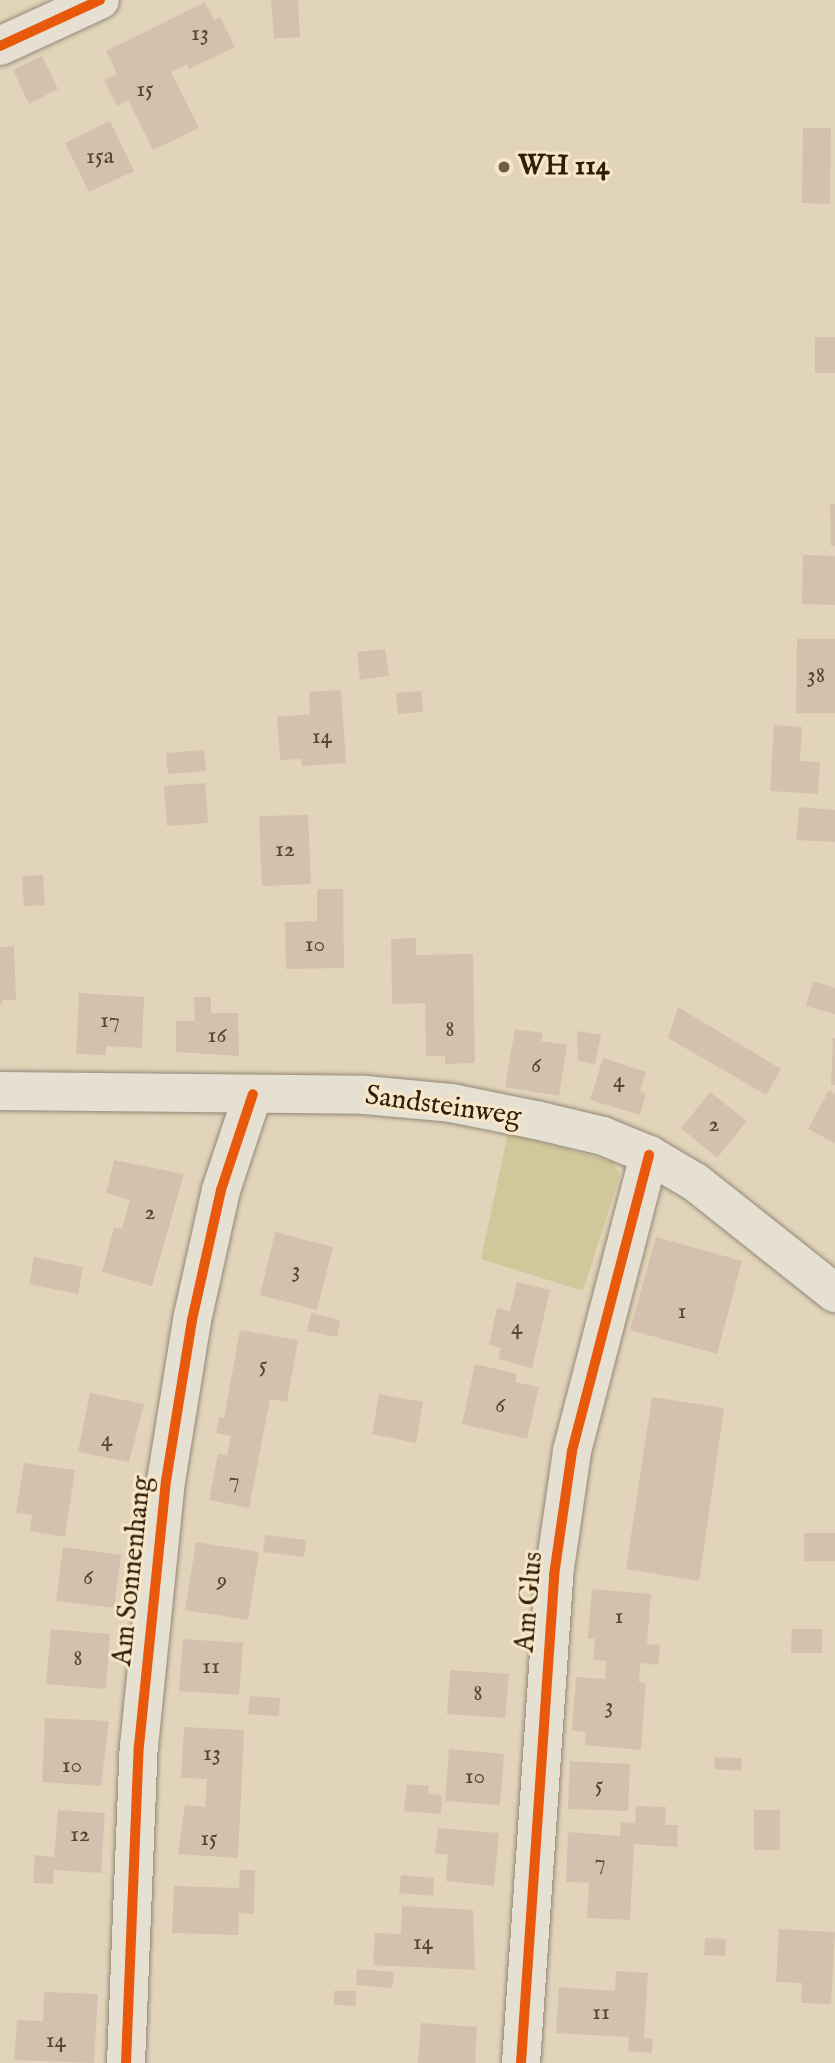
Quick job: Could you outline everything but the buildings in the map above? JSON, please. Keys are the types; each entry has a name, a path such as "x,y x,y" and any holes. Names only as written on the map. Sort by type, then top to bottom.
{"street":[{"path":"0,46 100,0"},
{"name":"Sandsteinweg","path":"0,1091 365,1095 452,1103 603,1136 649,1155 695,1182 835,1293"},
{"name":"Am Sonnenhang","path":"126,2063 139,1746 166,1481 192,1320 221,1191 253,1094"},
{"name":"Am Glus","path":"521,2063 556,1561 572,1451 649,1155"}],"shaded area":[{"path":"508,1133 613,1162 620,1175 583,1291 481,1259"}],"cycle path":[{"path":"0,46 100,0"},
{"path":"126,2063 139,1746 166,1481 192,1320 221,1190 253,1094"},
{"path":"521,2063 554,1575 572,1451 649,1155"}],"place":[{"name":"WH 114","path":"504,167"}]}
